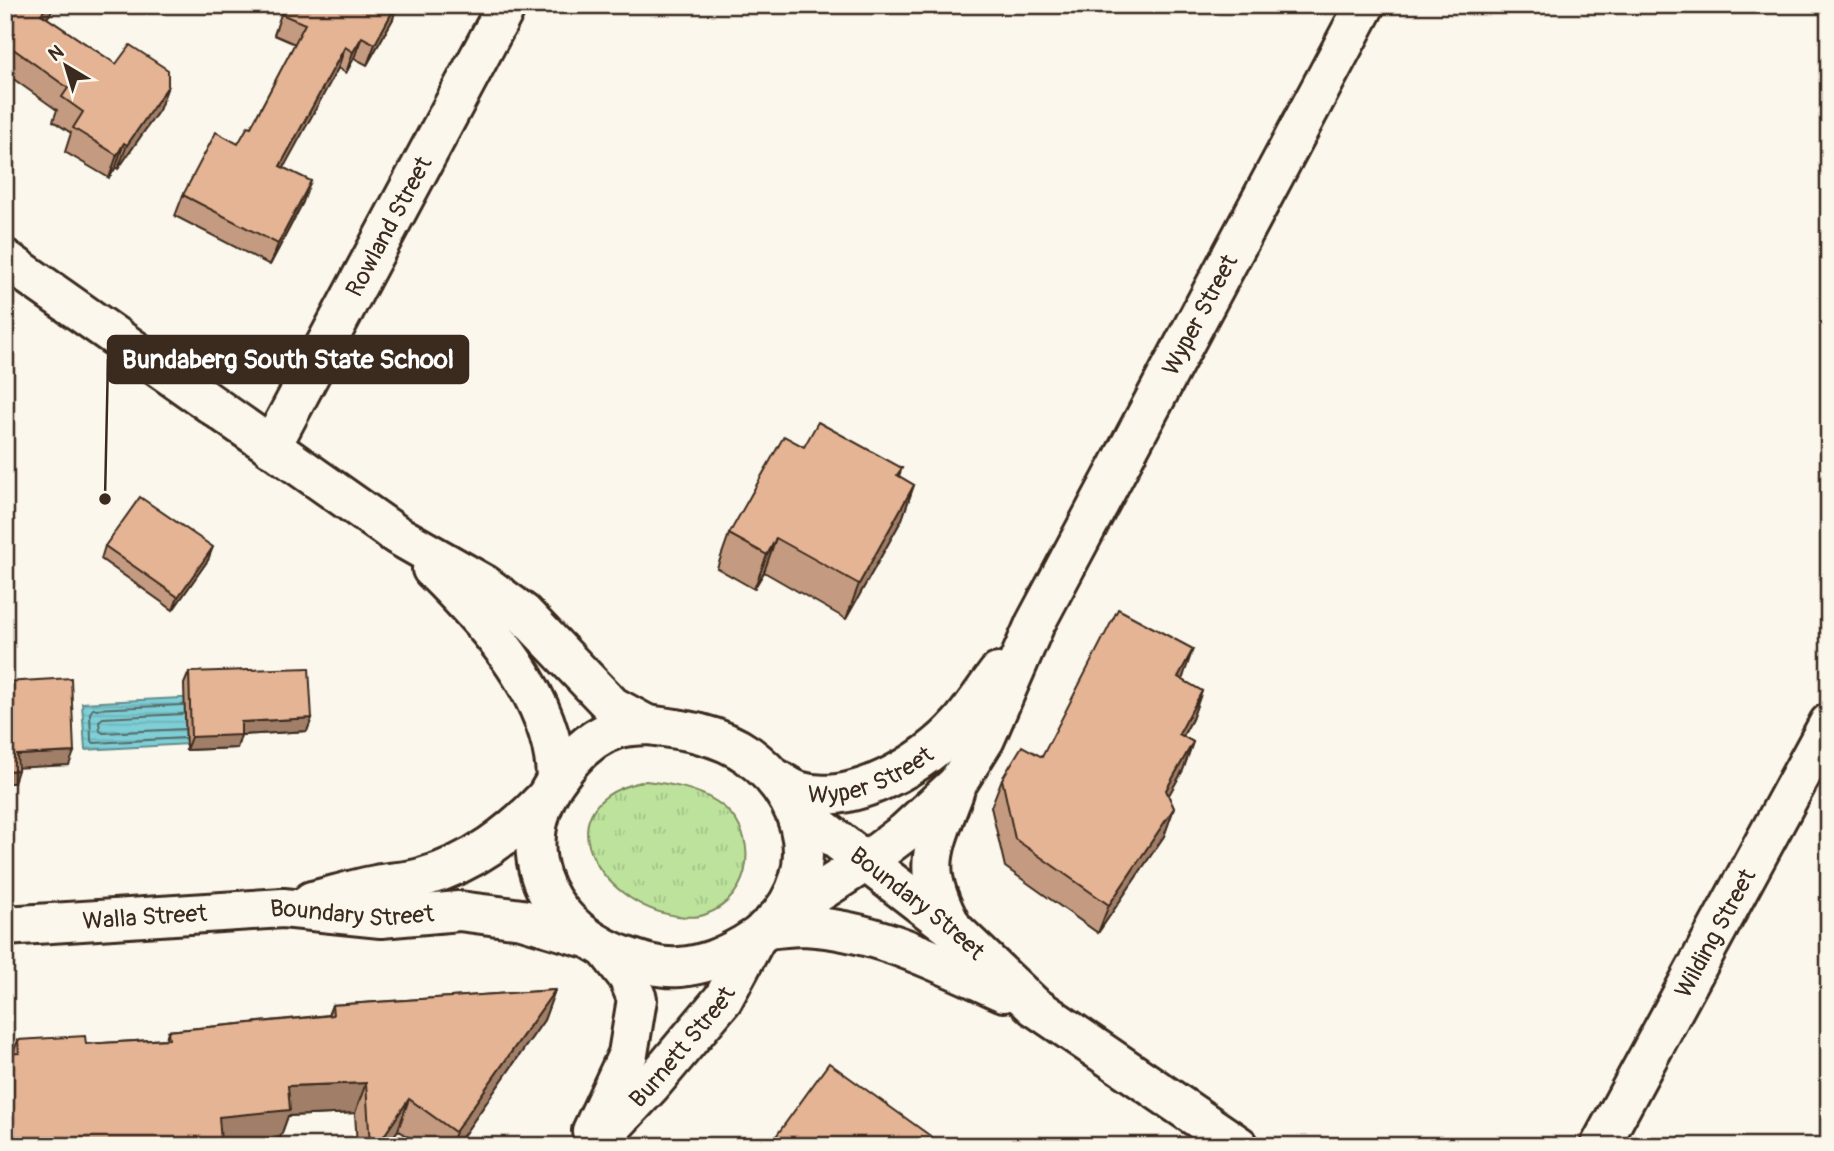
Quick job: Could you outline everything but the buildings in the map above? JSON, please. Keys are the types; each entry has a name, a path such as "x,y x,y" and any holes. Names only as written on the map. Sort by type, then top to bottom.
{"street":[{"name":"Rowland Street","path":"271,447 507,5"},
{"name":"Wyper Street","path":"765,929 864,863 905,831 957,784 985,739 1035,624 1365,5"},
{"path":"5,259 397,535 485,585 523,613 612,706 647,726 680,729 715,738 746,754 784,792"},
{"path":"397,535 460,596 506,651 531,691 550,731 556,761 551,788 534,835 536,868 548,894 565,920 596,943"},
{"name":"Wyper Street","path":"784,792 825,794 865,788 907,768 937,746 959,725 1035,624"},
{"name":"Wilding Street","path":"1600,1146 1829,723"},
{"name":"Boundary Street","path":"283,908 423,877 466,861 523,822 574,757 594,740 617,728 647,726"},
{"path":"953,929 940,905 931,875 934,845 957,784"},
{"name":"Boundary Street","path":"784,792 864,863 953,929 1034,1006 1239,1146"},
{"name":"Burnett Street","path":"594,1146 651,1085 723,999 765,929 796,890 804,865 803,835 784,792"},
{"name":"Boundary Street","path":"283,908 381,918 459,911 522,919 596,943 646,964 678,968 718,960 765,929 801,926 832,929 876,938 931,958 1034,1006"},
{"name":"Walla Street","path":"5,926 283,908"},
{"name":"Burnett Street","path":"585,1146 628,1054 637,999 628,977 596,943"}],"green space":[{"path":"646,781 683,787 709,797 731,814 741,829 746,846 742,879 734,894 721,906 701,916 677,916 648,908 623,893 604,874 591,852 587,830 594,809 613,792"}],"water":[{"path":"220,696 223,742 85,750 82,703"}],"place":[{"name":"Bundaberg South State School","path":"105,499"}]}
